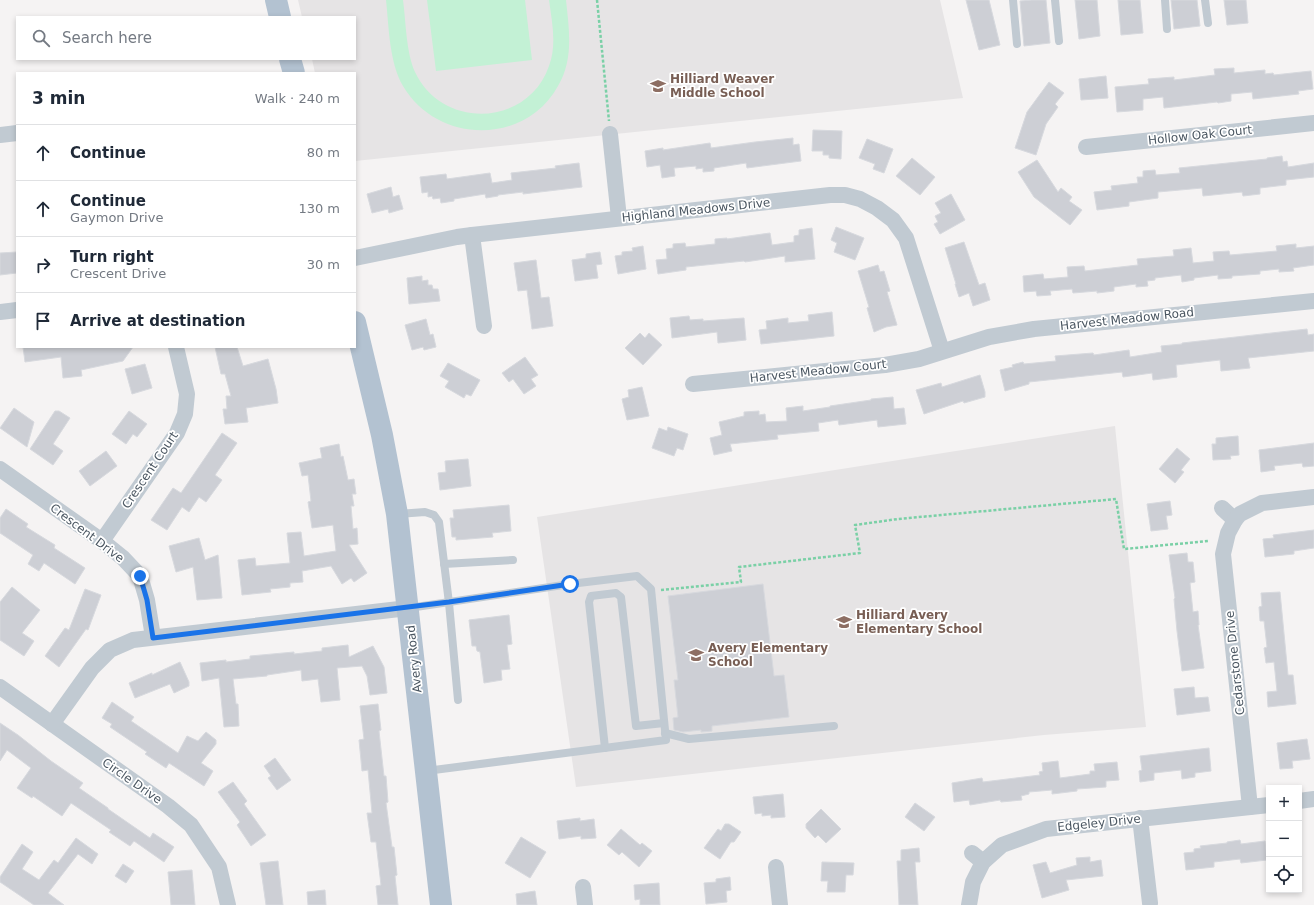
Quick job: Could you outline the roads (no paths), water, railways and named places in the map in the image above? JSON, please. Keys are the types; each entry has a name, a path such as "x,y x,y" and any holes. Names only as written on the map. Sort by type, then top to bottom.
{"main road":[{"path":"276,0 280,16"},
{"path":"290,60 294,72"},
{"name":"Avery Road","path":"356,326 382,435 397,514 405,574 441,905"}],"street":[{"name":"Hollow Oak Court","path":"1086,147 1314,123"},
{"path":"0,135 16,133"},
{"path":"610,134 619,218"},
{"name":"Highland Meadows Drive","path":"356,258 472,235 830,195 845,195 860,199 877,208 892,220 906,238 942,351"},
{"path":"472,235 484,326"},
{"name":"Harvest Meadow Road","path":"942,351 989,337 1034,329 1314,301"},
{"path":"0,312 16,310"},
{"name":"Crescent Court","path":"102,542 176,433 185,414 186,394 176,348"},
{"name":"Harvest Meadow Court","path":"693,384 885,365 918,359 942,351"},
{"name":"Crescent Drive","path":"0,470 102,542 123,558 140,576 147,600 153,638"},
{"path":"1222,508 1235,520 1240,514 1262,503 1314,497"},
{"name":"Cedarstone Drive","path":"1235,520 1228,533 1223,554 1250,807"},
{"path":"52,724 92,668 110,650 133,640 408,608"},
{"name":"Circle Drive","path":"0,686 168,806 191,825 219,867 228,905"},
{"path":"1302,801 1314,799"},
{"name":"Edgeley Drive","path":"969,905 978,857 1002,845 1046,829 1266,805"},
{"path":"1140,818 1150,903"},
{"path":"776,867 780,905"},
{"path":"584,887 585,905"}],"lane":[{"path":"1013,0 1018,44"},
{"path":"1055,0 1059,40"},
{"path":"1165,0 1167,29"},
{"path":"1205,0 1208,24"},
{"path":"397,514 425,512 434,515 439,522 449,602 458,700"},
{"path":"444,564 513,560"},
{"path":"408,608 570,584 637,576 651,590 666,740 426,772"},
{"path":"605,748 589,602 591,596 616,593 621,597 636,726 664,723"},
{"path":"665,733 689,739 834,726"}],"place":[{"name":"Hilliard Weaver Middle School","path":"658,86"},
{"name":"Hilliard Avery Elementary School","path":"844,622"},
{"name":"Avery Elementary School","path":"696,655"}]}
